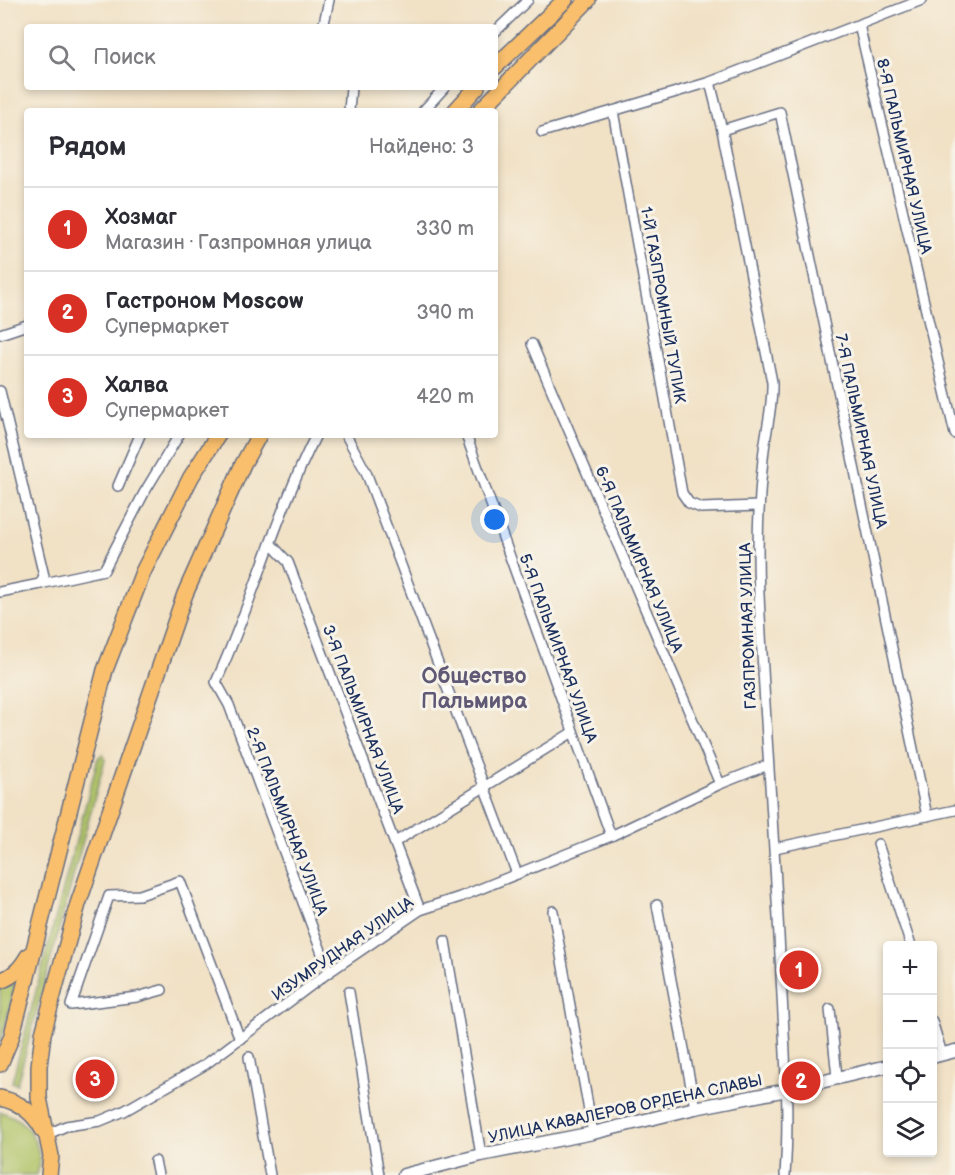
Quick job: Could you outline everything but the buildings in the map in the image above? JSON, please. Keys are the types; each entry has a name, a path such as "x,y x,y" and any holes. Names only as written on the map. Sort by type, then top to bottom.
{"main road":[{"path":"498,65 565,0"},
{"path":"483,108 588,0"},
{"path":"458,108 474,90"},
{"path":"0,1064 11,1038 94,708 121,624 142,572 166,524 191,477 216,438"},
{"path":"49,1175 51,1156 39,1098 39,1066 43,1034 78,904 185,594 243,464 257,438"},
{"path":"0,981 17,972 33,948"},
{"path":"0,1086 28,1111 46,1135"},
{"path":"0,1098 14,1102 28,1111"}],"street":[{"path":"324,24 329,0"},
{"path":"498,29 528,0"},
{"path":"542,132 710,82 922,0"},
{"name":"8-Я ПАЛЬМИРНАЯ УЛИЦА","path":"859,25 955,434"},
{"name":"ГАЗПРОМНАЯ УЛИЦА","path":"710,82 722,130 772,382 773,403 763,456 759,506 759,591 787,1090 788,1135 785,1175"},
{"path":"349,108 351,90"},
{"path":"426,108 442,90"},
{"name":"1-Й ГАЗПРОМНЫЙ ТУПИК","path":"613,111 682,493 689,503 701,508 759,506"},
{"name":"7-Я ПАЛЬМИРНАЯ УЛИЦА","path":"722,130 780,112 927,816"},
{"path":"0,334 24,326"},
{"name":"6-Я ПАЛЬМИРНАЯ УЛИЦА","path":"532,344 720,784"},
{"path":"0,391 42,580"},
{"path":"118,486 139,438"},
{"path":"0,592 42,580 104,570 144,493 177,438"},
{"path":"271,544 296,475 314,438"},
{"path":"348,438 366,472 517,874"},
{"name":"5-Я ПАЛЬМИРНАЯ УЛИЦА","path":"467,438 611,836"},
{"name":"2-Я ПАЛЬМИРНАЯ УЛИЦА","path":"271,544 236,639 216,682 229,705 329,972"},
{"name":"3-Я ПАЛЬМИРНАЯ УЛИЦА","path":"271,544 288,562 420,910"},
{"path":"395,842 573,732"},
{"name":"ИЗУМРУДНАЯ УЛИЦА","path":"46,1135 66,1126 100,1120 124,1111 206,1064 329,972 420,910 460,897 611,836 720,784 768,765"},
{"path":"775,848 955,810"},
{"path":"878,844 910,941"},
{"path":"162,990 137,997 70,1005 110,896 140,895 180,881 240,1039"},
{"path":"657,905 695,1108"},
{"path":"553,911 592,1133"},
{"path":"446,941 481,1155"},
{"path":"349,992 380,1175"},
{"path":"830,1010 837,1077"},
{"path":"937,1055 955,1052"},
{"path":"249,1057 270,1175"},
{"name":"УЛИЦА КАВАЛЕРОВ ОРДЕНА СЛАВЫ","path":"404,1175 481,1155 592,1133 883,1067"},
{"path":"155,1161 158,1175"}],"green space":[{"path":"103,754 105,759 17,1084 12,1082 98,758"},
{"path":"10,983 15,986 0,1046 0,986"},
{"path":"0,1112 19,1120 32,1135 39,1154 37,1175 0,1175"}],"place":[{"name":"Хозмаг","path":"799,970"},
{"name":"Халва","path":"95,1079"},
{"name":"Гастроном Moscow","path":"801,1081"}],"district":[{"name":"Общество Пальмира","path":"474,688"}]}
